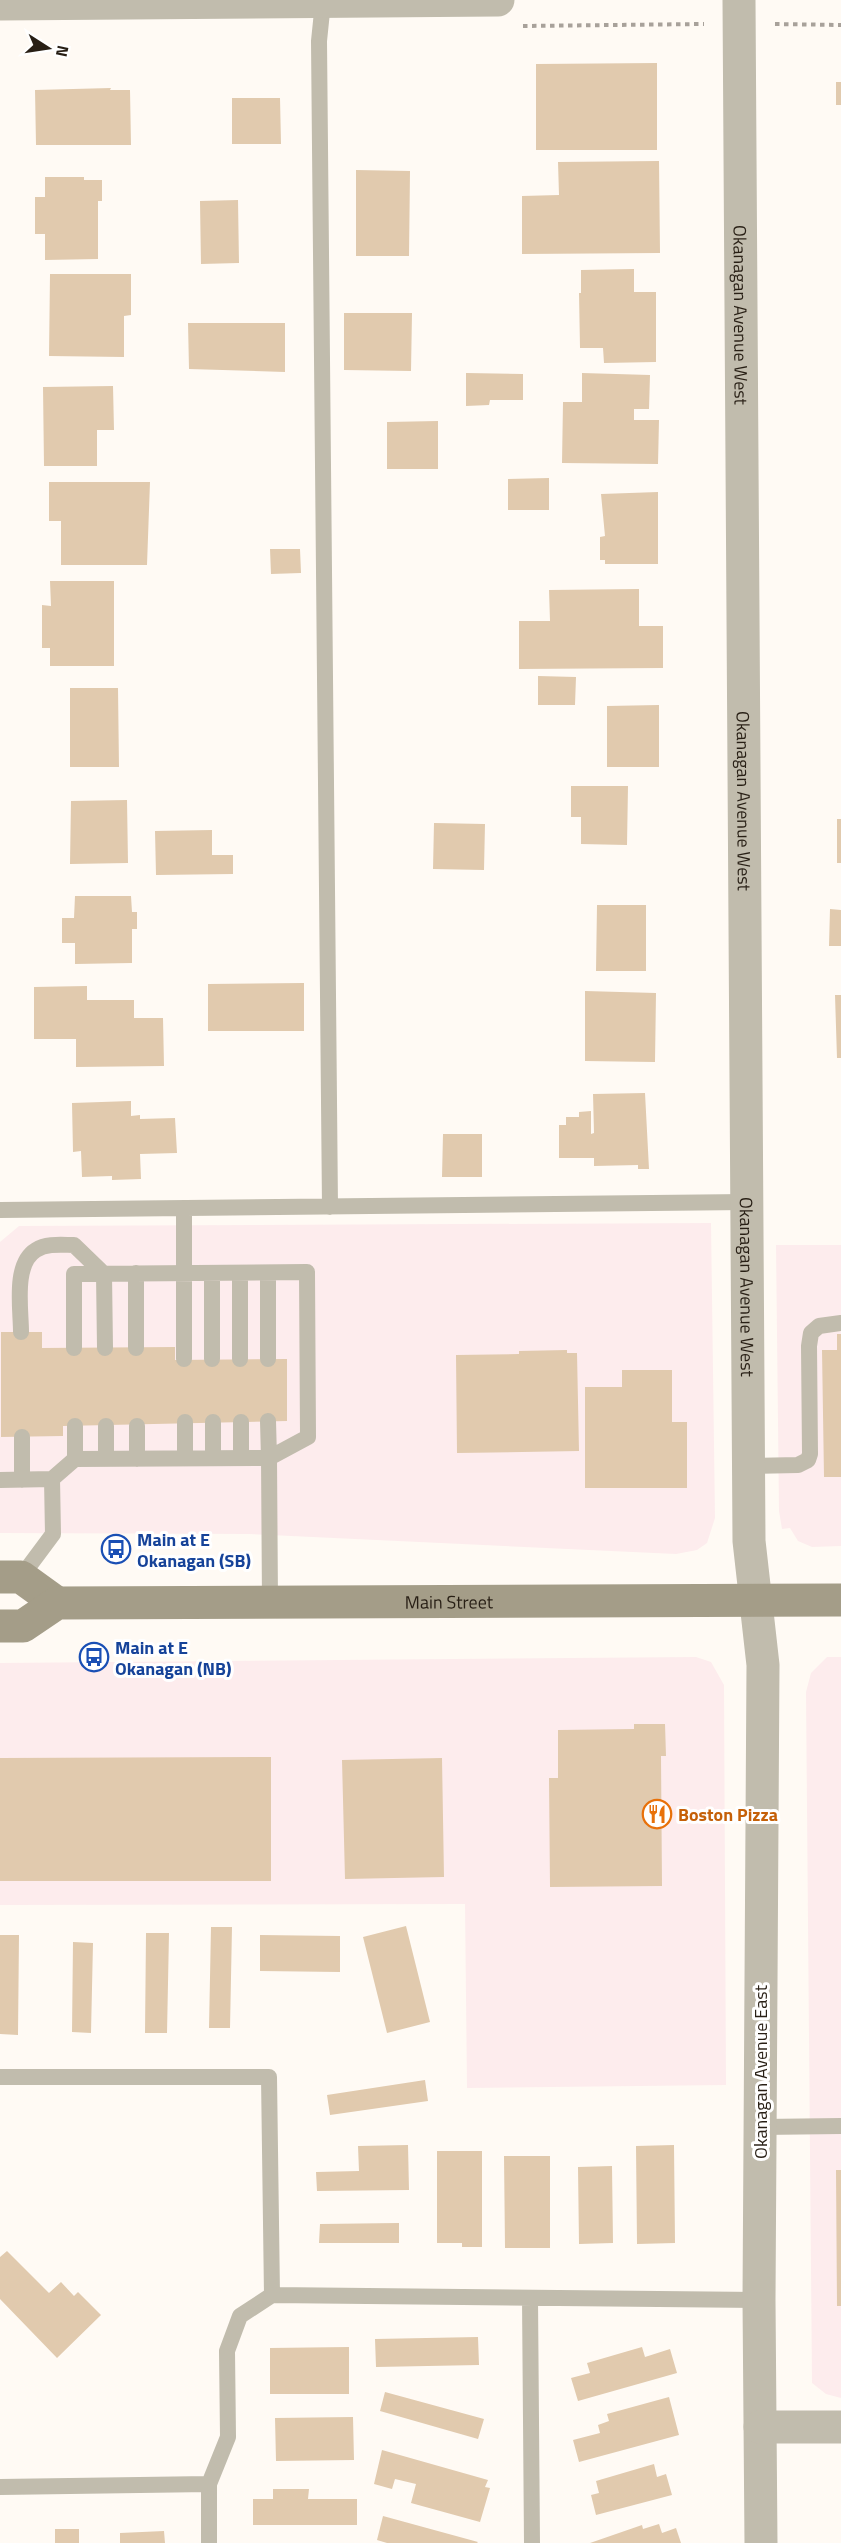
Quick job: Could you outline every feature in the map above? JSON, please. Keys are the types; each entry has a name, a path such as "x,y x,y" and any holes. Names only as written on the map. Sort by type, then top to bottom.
{"main road":[{"path":"0,1626 23,1626 57,1603 11,1577"},
{"name":"Main Street","path":"57,1603 841,1600"}],"street":[{"path":"0,4 498,0"},
{"name":"Okanagan Avenue West","path":"739,0 748,1466 749,1541 758,1601"},
{"name":"Okanagan Avenue East","path":"758,1601 764,1665 759,2301 761,2543"},
{"path":"760,2427 841,2427"}],"lane":[{"path":"323,1 319,41 330,1207"},
{"path":"0,1210 747,1202"},
{"path":"184,1208 184,1359"},
{"path":"21,1332 22,1271 27,1258 36,1250 48,1246 74,1245 104,1274 105,1348"},
{"path":"240,1272 240,1359"},
{"path":"0,1480 52,1479 75,1459 268,1458 308,1437 307,1272 74,1274 74,1348"},
{"path":"136,1273 136,1348"},
{"path":"212,1273 212,1359"},
{"path":"267,1273 268,1359"},
{"path":"748,1466 798,1465 808,1460 810,1454 809,1346 811,1333 819,1326 841,1323"},
{"path":"268,1421 270,1602"},
{"path":"185,1422 185,1458"},
{"path":"213,1422 213,1458"},
{"path":"241,1422 241,1458"},
{"path":"137,1425 137,1459"},
{"path":"75,1426 75,1459"},
{"path":"106,1426 106,1459"},
{"path":"22,1437 22,1480"},
{"path":"11,1577 53,1534 52,1479"},
{"path":"0,2077 269,2077 272,2295"},
{"path":"760,2127 841,2126"},
{"path":"209,2543 209,2484 228,2437 227,2352 240,2316 272,2295 759,2301"},
{"path":"530,2298 532,2543"},
{"path":"0,2487 209,2484"}],"shaded area":[{"path":"711,1223 715,1518 707,1543 697,1550 676,1554 249,1534 0,1533 0,1242 19,1226"},
{"path":"776,1245 841,1245 841,1546 812,1547 798,1541 790,1528 782,1529 779,1511"},
{"path":"696,1657 711,1662 724,1685 726,2085 467,2088 465,1904 0,1905 0,1663"},
{"path":"827,1657 841,1657 841,2398 826,2394 812,2383 806,1692 811,1673"}],"building":[{"path":"657,63 657,150 536,150 536,64"},
{"path":"836,82 841,82 841,105 836,105"},
{"path":"111,88 110,90 130,90 131,145 36,145 35,90"},
{"path":"232,98 280,98 281,144 232,144"},
{"path":"659,161 660,253 522,254 522,196 559,195 558,162"},
{"path":"356,170 410,171 409,256 356,256"},
{"path":"45,177 84,177 84,180 102,180 102,201 98,201 98,259 45,260 45,234 35,234 35,197 45,197"},
{"path":"238,200 239,263 201,264 200,201"},
{"path":"634,269 634,292 656,292 656,362 604,363 603,348 580,348 581,270"},
{"path":"50,274 131,274 131,315 124,316 124,357 49,356"},
{"path":"344,313 412,313 411,371 344,370"},
{"path":"188,323 285,323 285,372 189,369"},
{"path":"466,373 523,374 523,400 490,400 489,405 466,406"},
{"path":"582,373 650,375 649,409 634,409 634,420 659,420 658,464 562,463 563,402 582,402"},
{"path":"113,386 114,430 97,430 97,466 44,466 43,387"},
{"path":"438,421 438,469 387,469 387,422"},
{"path":"549,478 549,510 508,510 508,479"},
{"path":"49,482 150,482 147,565 61,565 61,521 49,521"},
{"path":"658,492 658,564 605,564 605,560 600,560 600,537 605,536 601,494"},
{"path":"270,549 300,549 301,573 271,574"},
{"path":"50,581 114,581 114,666 50,666 50,648 42,648 42,605 51,606"},
{"path":"639,589 639,626 663,626 663,668 519,669 519,621 550,621 549,590"},
{"path":"538,676 576,677 575,705 538,705"},
{"path":"70,688 118,688 119,767 70,767"},
{"path":"659,705 659,767 607,767 607,706"},
{"path":"571,786 628,786 627,845 581,844 581,817 571,817"},
{"path":"127,800 128,863 70,864 71,801"},
{"path":"837,819 841,819 841,863 837,863"},
{"path":"434,823 485,824 484,870 433,869"},
{"path":"212,830 212,855 233,855 233,874 156,875 155,831"},
{"path":"75,896 131,896 132,912 137,912 137,929 132,929 132,963 75,964 75,943 62,943 62,918 74,918"},
{"path":"597,905 646,905 646,971 596,971"},
{"path":"830,909 841,910 841,946 829,946"},
{"path":"304,983 304,1031 208,1031 208,984"},
{"path":"87,986 87,1000 134,1000 134,1018 163,1018 164,1066 76,1067 76,1039 34,1039 34,987"},
{"path":"585,991 656,993 655,1062 585,1061"},
{"path":"835,995 841,995 841,1058 837,1058"},
{"path":"645,1093 649,1169 638,1169 638,1165 594,1166 594,1158 559,1158 559,1125 566,1125 566,1117 579,1117 579,1112 591,1111 591,1134 594,1133 593,1094"},
{"path":"131,1101 131,1116 140,1115 140,1119 175,1118 177,1153 140,1154 141,1179 112,1180 112,1176 82,1177 81,1151 73,1152 72,1103"},
{"path":"443,1134 482,1134 482,1177 442,1177"},
{"path":"1,1332 42,1332 42,1348 175,1347 175,1360 287,1359 287,1421 63,1426 63,1436 1,1437"},
{"path":"837,1334 841,1334 841,1477 824,1477 822,1350 837,1350"},
{"path":"567,1350 567,1353 577,1353 579,1451 457,1453 456,1355 519,1354 519,1351"},
{"path":"622,1370 672,1370 672,1422 687,1422 687,1488 585,1488 585,1387 622,1387"},
{"path":"634,1724 665,1724 666,1756 661,1756 662,1886 550,1887 549,1778 558,1778 558,1730 634,1729"},
{"path":"271,1757 271,1881 0,1881 0,1758"},
{"path":"442,1758 444,1877 345,1879 342,1760"},
{"path":"406,1926 430,2022 387,2033 363,1937"},
{"path":"211,1927 232,1927 230,2028 209,2028"},
{"path":"146,1933 169,1933 167,2033 145,2033"},
{"path":"0,1935 19,1935 18,2035 0,2034"},
{"path":"260,1935 340,1936 340,1972 260,1971"},
{"path":"73,1942 93,1943 91,2033 72,2032"},
{"path":"425,2080 428,2101 330,2115 327,2095"},
{"path":"408,2145 409,2190 317,2191 316,2172 359,2171 358,2146"},
{"path":"674,2145 675,2243 637,2244 636,2146"},
{"path":"437,2151 482,2151 482,2247 462,2247 462,2243 437,2243"},
{"path":"504,2156 550,2156 550,2248 505,2248"},
{"path":"612,2166 613,2243 579,2244 578,2167"},
{"path":"836,2170 841,2170 841,2306 837,2306"},
{"path":"399,2223 399,2243 319,2243 320,2224"},
{"path":"7,2251 49,2293 61,2282 74,2296 78,2292 101,2315 57,2358 0,2299 0,2257"},
{"path":"478,2337 479,2365 376,2367 375,2339"},
{"path":"349,2347 349,2394 270,2394 270,2348"},
{"path":"642,2347 645,2357 670,2349 677,2373 578,2401 571,2378 590,2373 587,2363"},
{"path":"385,2392 484,2419 478,2439 380,2411"},
{"path":"669,2397 679,2435 579,2462 573,2440 600,2433 598,2425 609,2421 607,2414"},
{"path":"353,2417 354,2460 276,2461 275,2418"},
{"path":"382,2450 488,2480 485,2487 490,2488 480,2522 411,2503 416,2484 395,2479 392,2489 374,2484"},
{"path":"654,2464 657,2477 666,2474 672,2495 596,2515 591,2495 599,2493 596,2481"},
{"path":"273,2489 309,2489 308,2499 357,2499 357,2525 253,2525 253,2499 273,2499"},
{"path":"383,2516 478,2542 387,2543 377,2540"},
{"path":"659,2524 662,2533 676,2528 681,2543 590,2543 642,2525 643,2529"},
{"path":"55,2529 79,2529 79,2543 55,2543"},
{"path":"164,2531 165,2543 120,2543 120,2533"}],"place":[{"name":"Main at E Okanagan (SB)","path":"116,1549"},
{"name":"Main at E Okanagan (NB)","path":"94,1657"},
{"name":"Boston Pizza","path":"657,1814"}]}
